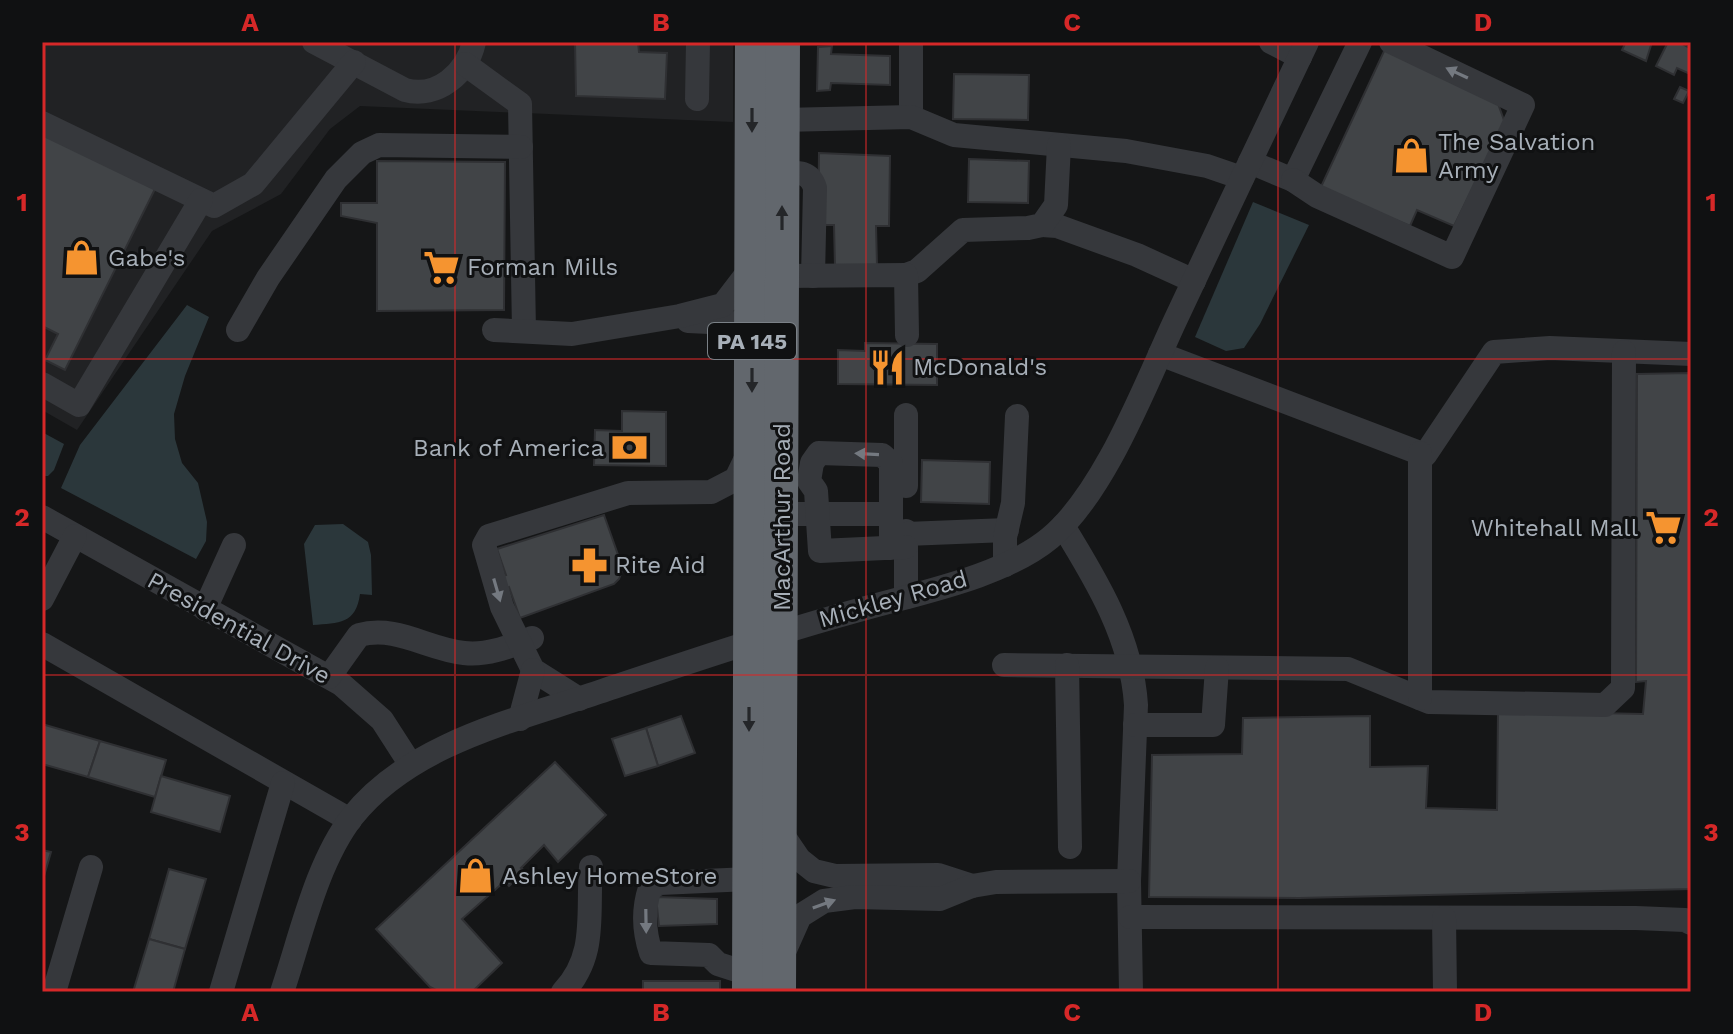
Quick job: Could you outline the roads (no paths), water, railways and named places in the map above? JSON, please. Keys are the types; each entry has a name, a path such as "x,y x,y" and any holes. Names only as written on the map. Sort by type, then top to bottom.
{"highway":[{"name":"MacArthur Road","path":"752,42 782,273 752,324 751,532 766,636 780,831 761,974"},
{"name":"MacArthur Road","path":"761,974 749,879 766,636 781,514 783,42"}],"street":[{"path":"314,42 418,94 433,91 449,81 469,53 520,104 524,331"},
{"path":"697,99 698,42"},
{"path":"911,42 911,117"},
{"path":"1271,42 1304,49"},
{"path":"1293,180 1360,42"},
{"path":"782,120 911,117 954,135 1139,153 1246,170 1293,180 1317,196 1452,257 1523,105 1391,42"},
{"name":"Mickley Road","path":"282,992 325,862 350,820 383,785 411,765 520,719 766,636 906,597 1005,565 1027,556 1063,526 1091,491 1160,354 1304,49"},
{"path":"42,123 214,206 354,62"},
{"path":"238,330 268,278 336,179 362,153 379,145 521,147"},
{"path":"1042,225 1056,205 1059,145"},
{"path":"42,384 79,405 201,200"},
{"path":"494,330 572,334 665,319 723,305 782,273 906,275 917,271 963,230 1057,226 1137,255 1194,281"},
{"path":"906,275 907,335"},
{"path":"665,319 752,324"},
{"path":"1160,354 1425,455 1494,352 1550,348 1691,354"},
{"path":"1004,665 1348,669 1429,702 1605,705 1623,688 1624,352"},
{"path":"906,415 901,543 906,597"},
{"path":"1005,565 1007,530 1013,503 1017,416"},
{"path":"520,719 533,670 527,640 502,607 484,545 489,536 606,492 652,503 700,494 736,479 751,446"},
{"path":"901,543 891,514 891,463 882,455 819,453 812,463 809,481 816,491 820,551 901,543 1007,530"},
{"path":"1420,453 1420,698"},
{"path":"700,494 736,509 751,532"},
{"path":"781,514 891,514"},
{"name":"Presidential Drive","path":"42,517 329,677 382,720 411,765"},
{"path":"1063,526 1103,593 1127,649 1135,679 1129,881 1131,992"},
{"path":"42,599 75,536"},
{"path":"205,609 234,545"},
{"path":"329,677 359,635 375,631 393,632 467,654 492,651 527,640"},
{"path":"42,644 350,820"},
{"path":"1067,665 1070,847"},
{"path":"1135,725 1213,725 1217,668"},
{"path":"533,670 579,699"},
{"path":"221,992 283,783"},
{"path":"780,831 799,859 814,871 835,876 938,875 972,886"},
{"path":"54,992 91,867"},
{"path":"563,992 576,979 587,954 591,867"},
{"path":"749,879 660,883 650,888 645,902 646,938 651,953 709,955 717,947 761,974 800,916 824,901 855,897 940,899 972,886 996,882 1129,881"},
{"path":"1130,917 1636,918 1685,920 1691,923"},
{"path":"1444,918 1445,992"}],"place":[{"name":"The Salvation Army","path":"1412,156"},
{"name":"Gabe's","path":"82,258"},
{"name":"Forman Mills","path":"441,267"},
{"name":"McDonald's","path":"887,367"},
{"name":"Bank of America","path":"630,448"},
{"name":"Whitehall Mall","path":"1664,528"},
{"name":"Rite Aid","path":"589,565"},
{"name":"Ashley HomeStore","path":"476,876"}]}
